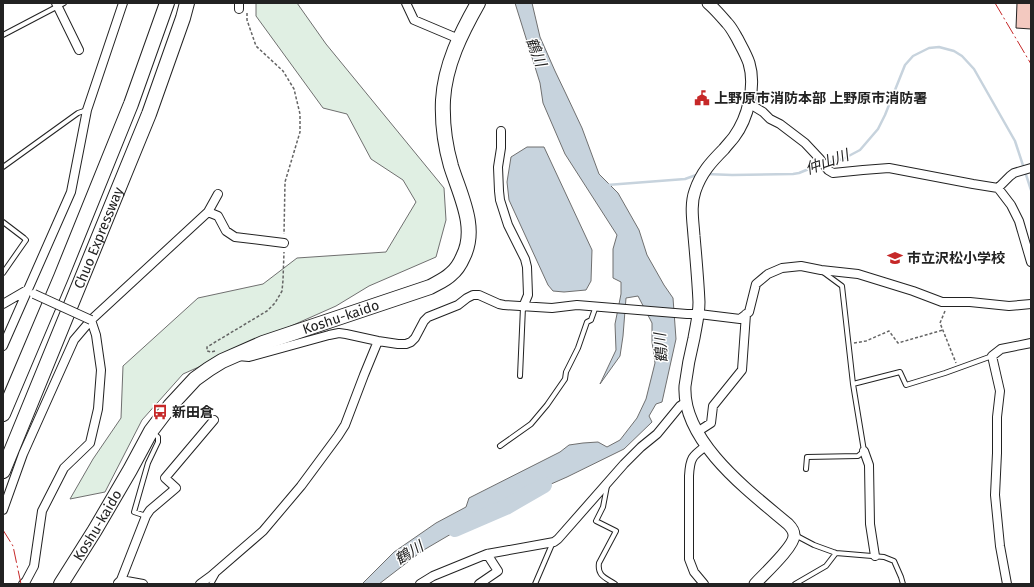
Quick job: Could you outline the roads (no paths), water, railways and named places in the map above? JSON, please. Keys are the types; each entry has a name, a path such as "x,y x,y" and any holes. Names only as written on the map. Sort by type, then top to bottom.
{"highway":[{"name":"Chuo Expressway","path":"3,414 61,277 131,104 167,3"},
{"name":"Chuo Expressway","path":"3,471 149,114 187,3"},
{"name":"Koshu-kaido","path":"61,584 95,530 151,431 170,406 195,379 234,355 263,343 430,286 450,275 456,269 465,253 470,231 468,219 446,146 443,99 447,71 459,39 478,3"}],"street":[{"path":"3,346 30,292 71,192 87,110 123,3"},
{"path":"406,3 414,20 459,39"},
{"path":"708,3 728,24 743,48 749,64 751,80 750,104 734,137 709,165 701,177 693,198 692,208 698,280 699,314 686,373 686,402 697,432 706,446 725,469 737,482 788,524 792,529 794,535 793,541 789,548 755,584"},
{"path":"59,4 79,50"},
{"path":"750,104 805,143 828,170 833,173 888,168 998,188 1011,205 1019,221 1031,262"},
{"path":"501,132 501,148 498,167 498,191 508,225 525,259 527,267 528,295 523,307"},
{"path":"998,188 1014,173 1028,169"},
{"path":"3,510 23,454 74,340 92,320 208,212 218,194"},
{"path":"208,212 218,216 226,231 235,237 284,243"},
{"path":"234,355 249,357 339,333 378,341 406,344 415,338 428,316 458,305 473,295 478,295 499,304 523,307 552,308 577,305 596,306 699,314 740,319 749,312 756,284 768,274 782,268 800,266 858,274 913,291 942,302 970,302 1009,306 1031,304"},
{"path":"3,304 30,292 92,320"},
{"path":"697,432 711,423 713,406 742,370 746,314"},
{"path":"23,584 34,566 42,511 64,468 90,443 98,409 101,370 96,335 92,320"},
{"path":"200,584 263,531 301,486 338,436 345,424 378,341"},
{"path":"1006,584 1000,546 995,495 997,416 1000,391 992,356 1001,349 1031,343"},
{"path":"420,584 433,576 488,554 558,540 628,460 657,434 680,406 686,402"},
{"path":"143,584 119,582 146,516 150,510 176,488 165,478 214,420"},
{"path":"704,584 694,572 689,559 689,476 690,463 694,456 706,446"},
{"path":"864,451 869,465 870,524 875,556"},
{"path":"479,584 498,571 488,554"}],"lane":[{"path":"3,35 59,4"},
{"path":"3,167 78,112 87,110"},
{"path":"3,222 26,240 3,273"},
{"path":"806,469 807,457 858,456 864,451 852,384 842,286 821,270"},
{"path":"500,446 531,424 547,405 565,379 566,372 578,348 587,322 591,320 596,306"},
{"path":"520,376 523,307"},
{"path":"852,384 900,372 906,385 958,369 992,356"},
{"path":"146,516 134,512 148,463 158,442 158,437 151,431"},
{"path":"607,485 603,507 596,521 616,531 598,563 598,569 600,574 615,584"},
{"path":"794,535 814,545 836,553 884,557 894,561 903,584"},
{"path":"535,584 554,542"},
{"path":"795,584 826,566 836,553"},
{"path":"211,584 223,565"}],"water":[{"path":"515,3 532,3 540,37 582,128 599,174 618,193 639,230 647,255 673,298 676,339 662,402 656,404 649,416 652,422 624,449 567,477 492,510 422,551 379,584 362,584 394,552 436,523 466,507 469,498 560,452 569,445 598,442 607,447 620,440 637,418 646,399 655,363 652,342 652,323 638,296 626,298 620,356 600,384 616,350 615,324 621,294 621,282 613,278 613,249 617,235 565,154 543,103 540,83"},
{"path":"527,147 544,147 592,250 591,281 586,290 564,292 553,291 548,285 509,200 507,182 511,157"}],"waterway":[{"name":"仲山川","path":"826,163 843,159 860,150 878,129 905,65 913,56 929,48 939,47 954,51 962,56 974,69 1015,141 1031,190"},
{"name":"仲山川","path":"706,174 793,174 821,164"},
{"name":"仲山川","path":"607,185 685,179 699,174"},
{"name":"鶴川","path":"455,529 506,507 544,485"}],"place":[{"name":"上野原市消防本部 上野原市消防署","path":"702,98"},
{"name":"市立沢松小学校","path":"895,258"},
{"name":"新田倉","path":"160,412"}]}
